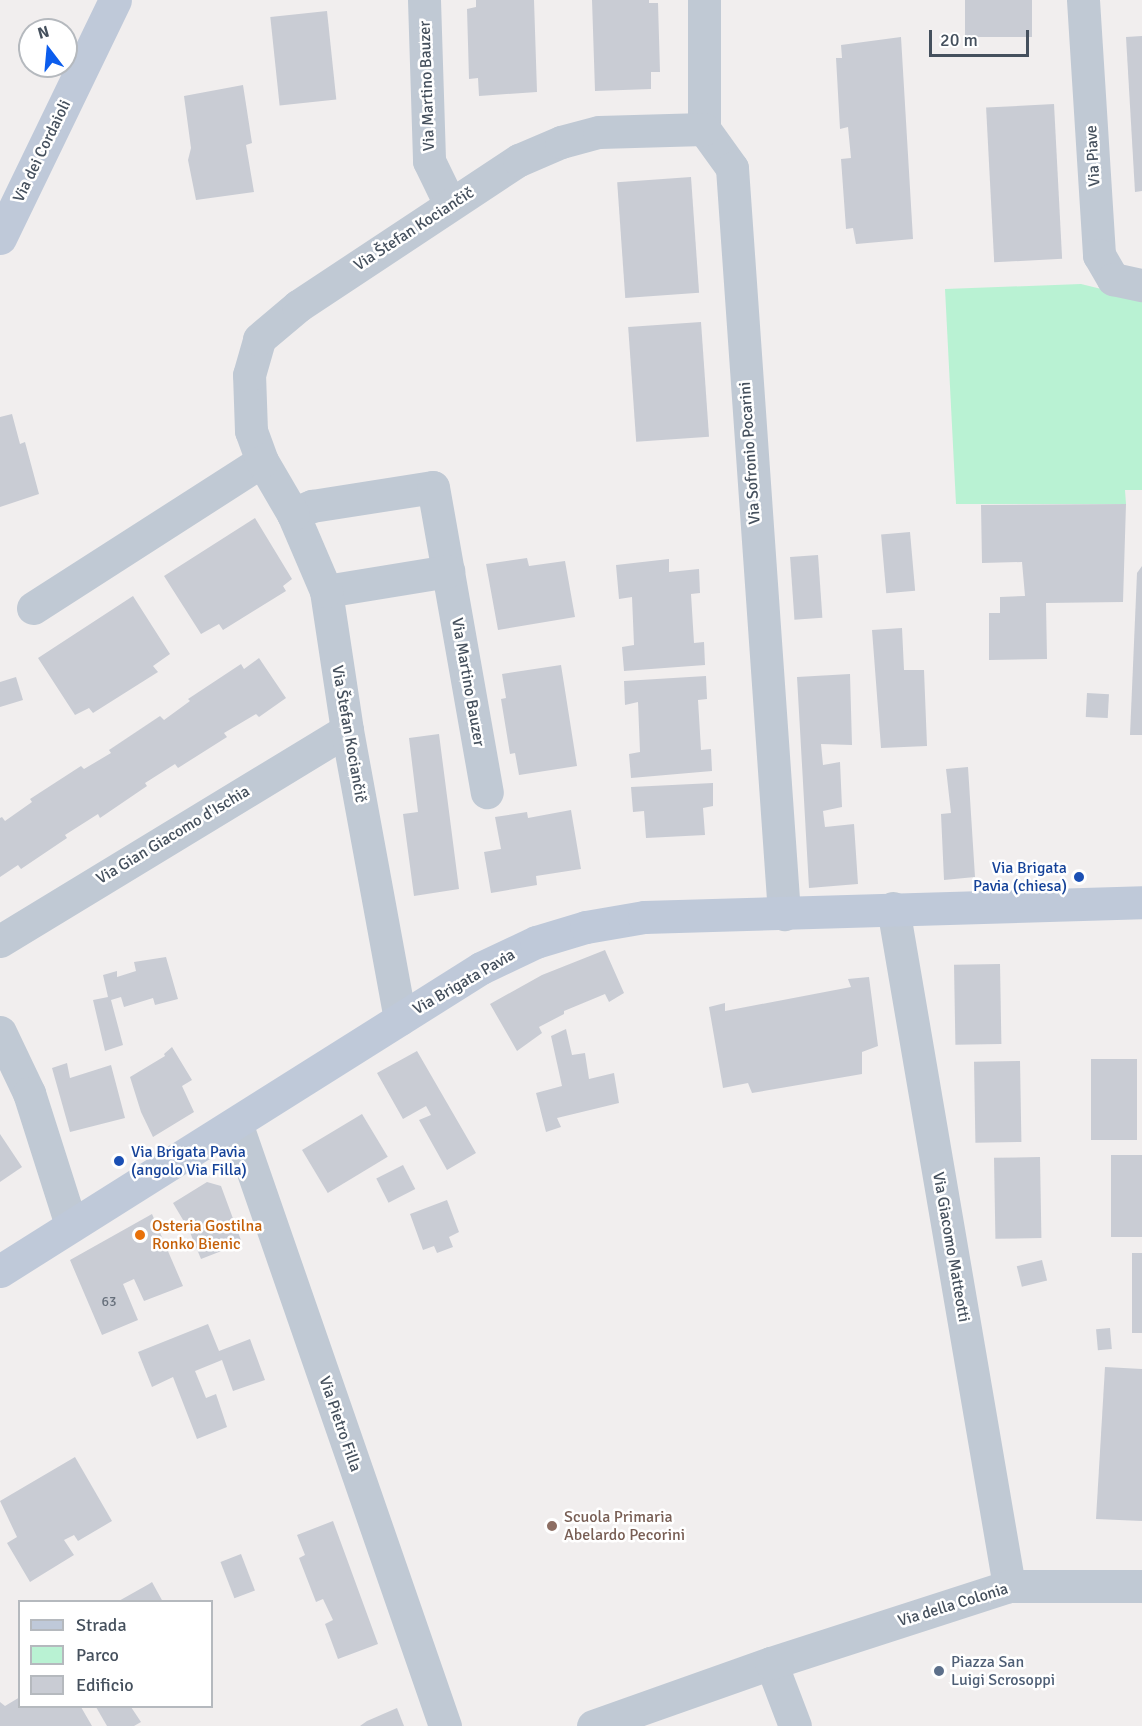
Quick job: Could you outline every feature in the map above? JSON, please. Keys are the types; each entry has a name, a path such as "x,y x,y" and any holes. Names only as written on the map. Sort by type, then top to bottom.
{"street":[{"name":"Via dei Cordaioli","path":"0,238 115,0"},
{"name":"Via Martino Bauzer","path":"424,0 429,161 450,204"},
{"path":"704,0 704,129"},
{"name":"Via Piave","path":"1083,0 1099,255 1113,279 1142,285"},
{"name":"Via Štefan Kociančič","path":"400,1019 347,730 326,591 293,514 262,460 251,431 249,375 259,339 298,306 519,160 561,142 599,132 704,129"},
{"name":"Via Sofronio Pocarini","path":"704,129 732,168 784,914"},
{"path":"33,608 262,460"},
{"name":"Via Martino Bauzer","path":"293,514 312,506 433,487 487,792"},
{"path":"326,591 448,571"},
{"name":"Via Gian Giacomo d'Ischia","path":"0,941 347,730"},
{"name":"Via Brigata Pavia","path":"0,1271 481,968 536,942 586,927 644,917 1142,902"},
{"name":"Via Giacomo Matteotti","path":"893,908 1009,1586"},
{"path":"5,1053 29,1093 71,1225"},
{"name":"Via Pietro Filla","path":"236,1123 444,1726"},
{"name":"Via della Colonia","path":"593,1726 771,1663 1009,1586 1142,1586"},
{"path":"771,1663 795,1726"}],"green space":[{"path":"1081,284 1142,299 1142,490 1125,490 1126,504 956,504 945,289"}],"building":[{"path":"476,0 534,0 537,92 479,96 478,78 469,79 467,9 476,7"},
{"path":"592,0 649,0 649,3 658,3 660,72 651,72 651,89 595,91"},
{"path":"965,0 1032,0 1032,37 965,37"},
{"path":"327,11 336,100 280,105 270,17"},
{"path":"1142,36 1142,191 1135,192 1126,37"},
{"path":"901,37 913,239 856,244 853,228 846,229 841,159 851,158 848,127 840,129 836,58 842,58 841,45"},
{"path":"243,85 252,143 246,145 254,192 196,200 188,160 191,148 184,96"},
{"path":"1054,104 1062,259 994,262 986,108"},
{"path":"691,177 699,293 625,298 617,182"},
{"path":"701,322 709,437 636,442 628,327"},
{"path":"12,414 20,444 25,442 39,494 0,507 0,417"},
{"path":"1126,504 1123,602 1046,603 1047,659 989,660 989,613 1000,613 1000,597 1025,596 1022,562 982,563 981,505"},
{"path":"255,518 292,579 283,586 286,591 223,630 219,624 201,634 164,576"},
{"path":"910,532 915,591 886,593 881,535"},
{"path":"818,555 822,618 794,620 790,557"},
{"path":"527,558 529,566 565,561 575,617 498,630 486,564"},
{"path":"669,559 669,572 699,569 700,593 691,594 694,643 704,642 705,665 624,671 622,647 634,645 632,597 619,599 616,565"},
{"path":"1142,566 1142,735 1130,735 1137,573"},
{"path":"133,596 170,654 153,666 158,672 93,713 89,708 75,715 38,658"},
{"path":"902,628 904,670 924,670 927,746 881,748 872,630"},
{"path":"259,658 286,698 259,717 256,714 224,733 227,737 178,768 175,764 145,783 147,786 100,818 98,814 65,835 67,838 21,869 18,865 0,877 0,818 2,817 5,821 32,802 30,799 81,766 84,769 111,753 109,750 160,716 164,720 190,701 188,699 241,664 244,669"},
{"path":"561,665 577,766 519,775 515,753 510,754 501,699 506,698 502,674"},
{"path":"850,674 852,745 821,744 823,765 840,762 842,807 823,811 825,827 854,824 858,884 809,888 797,677"},
{"path":"706,676 707,699 698,700 701,750 711,749 712,771 631,778 629,754 640,752 638,702 625,705 624,681"},
{"path":"16,677 23,700 0,707 0,682"},
{"path":"1087,693 1109,694 1108,718 1086,717"},
{"path":"439,734 459,889 414,896 403,814 418,812 409,738"},
{"path":"968,767 975,877 944,880 941,814 951,813 946,769"},
{"path":"713,783 713,806 703,808 705,835 646,838 644,811 633,812 631,787"},
{"path":"571,810 581,869 536,876 537,885 491,893 484,852 501,849 495,817 527,812 528,818"},
{"path":"605,950 624,993 609,1002 605,994 564,1011 564,1014 539,1027 542,1033 517,1051 490,1004 542,975"},
{"path":"166,957 178,999 155,1005 153,998 124,1007 121,997 111,1000 123,1045 105,1051 93,1000 108,997 103,975 117,971 117,977 136,971 134,962"},
{"path":"1000,964 1001,1044 955,1045 954,965"},
{"path":"869,977 878,1046 862,1052 862,1074 752,1093 748,1083 723,1088 709,1007 725,1003 725,1011 851,987 848,979"},
{"path":"566,1029 572,1055 585,1053 589,1079 614,1073 619,1103 557,1118 561,1127 546,1132 536,1093 562,1086 551,1036"},
{"path":"172,1047 192,1080 182,1086 194,1112 153,1137 141,1112 130,1077 165,1056 164,1054"},
{"path":"417,1051 476,1153 447,1170 419,1120 431,1115 426,1106 403,1119 377,1073"},
{"path":"1091,1059 1137,1059 1137,1140 1091,1140"},
{"path":"1020,1061 1021,1142 975,1143 974,1062"},
{"path":"67,1063 70,1078 111,1065 125,1118 70,1132 52,1068"},
{"path":"362,1114 388,1157 328,1193 302,1150"},
{"path":"0,1134 22,1167 0,1182"},
{"path":"1111,1155 1142,1155 1142,1237 1111,1237"},
{"path":"1040,1157 1041,1238 995,1239 994,1158"},
{"path":"403,1165 415,1189 389,1203 376,1179"},
{"path":"207,1182 221,1186 242,1243 201,1259 189,1230 173,1203"},
{"path":"447,1200 459,1232 449,1237 453,1247 437,1253 434,1246 423,1250 410,1214"},
{"path":"152,1214 183,1286 144,1301 134,1279 123,1284 138,1320 102,1335 70,1260"},
{"path":"1132,1253 1142,1253 1142,1333 1132,1333"},
{"path":"1042,1260 1047,1280 1022,1287 1017,1266"},
{"path":"208,1324 219,1351 250,1339 265,1380 233,1391 222,1360 195,1371 206,1398 216,1394 227,1427 197,1439 173,1377 152,1387 138,1352"},
{"path":"1110,1328 1112,1349 1098,1350 1096,1329"},
{"path":"1105,1367 1142,1369 1142,1521 1096,1519"},
{"path":"75,1457 112,1521 78,1541 74,1535 64,1540 74,1555 30,1582 7,1543 17,1537 0,1501"},
{"path":"333,1521 378,1644 338,1659 325,1624 333,1620 323,1599 316,1602 299,1558 305,1555 297,1535"},
{"path":"241,1554 255,1590 234,1598 220,1562"},
{"path":"152,1582 162,1600 121,1600"},
{"path":"18,1698 18,1708 82,1708 92,1726 0,1726 0,1702 5,1706"},
{"path":"97,1708 132,1708 141,1722 134,1726 107,1726"},
{"path":"397,1708 404,1726 360,1726 367,1721"}],"place":[{"name":"Via Brigata Pavia (chiesa)","path":"1079,877"},
{"name":"Via Brigata Pavia (angolo Via Filla)","path":"119,1161"},
{"name":"Osteria Gostilna Ronko Bienic","path":"140,1235"},
{"name":"Scuola Primaria Abelardo Pecorini","path":"552,1526"},
{"name":"Piazza San Luigi Scrosoppi","path":"939,1671"}]}
